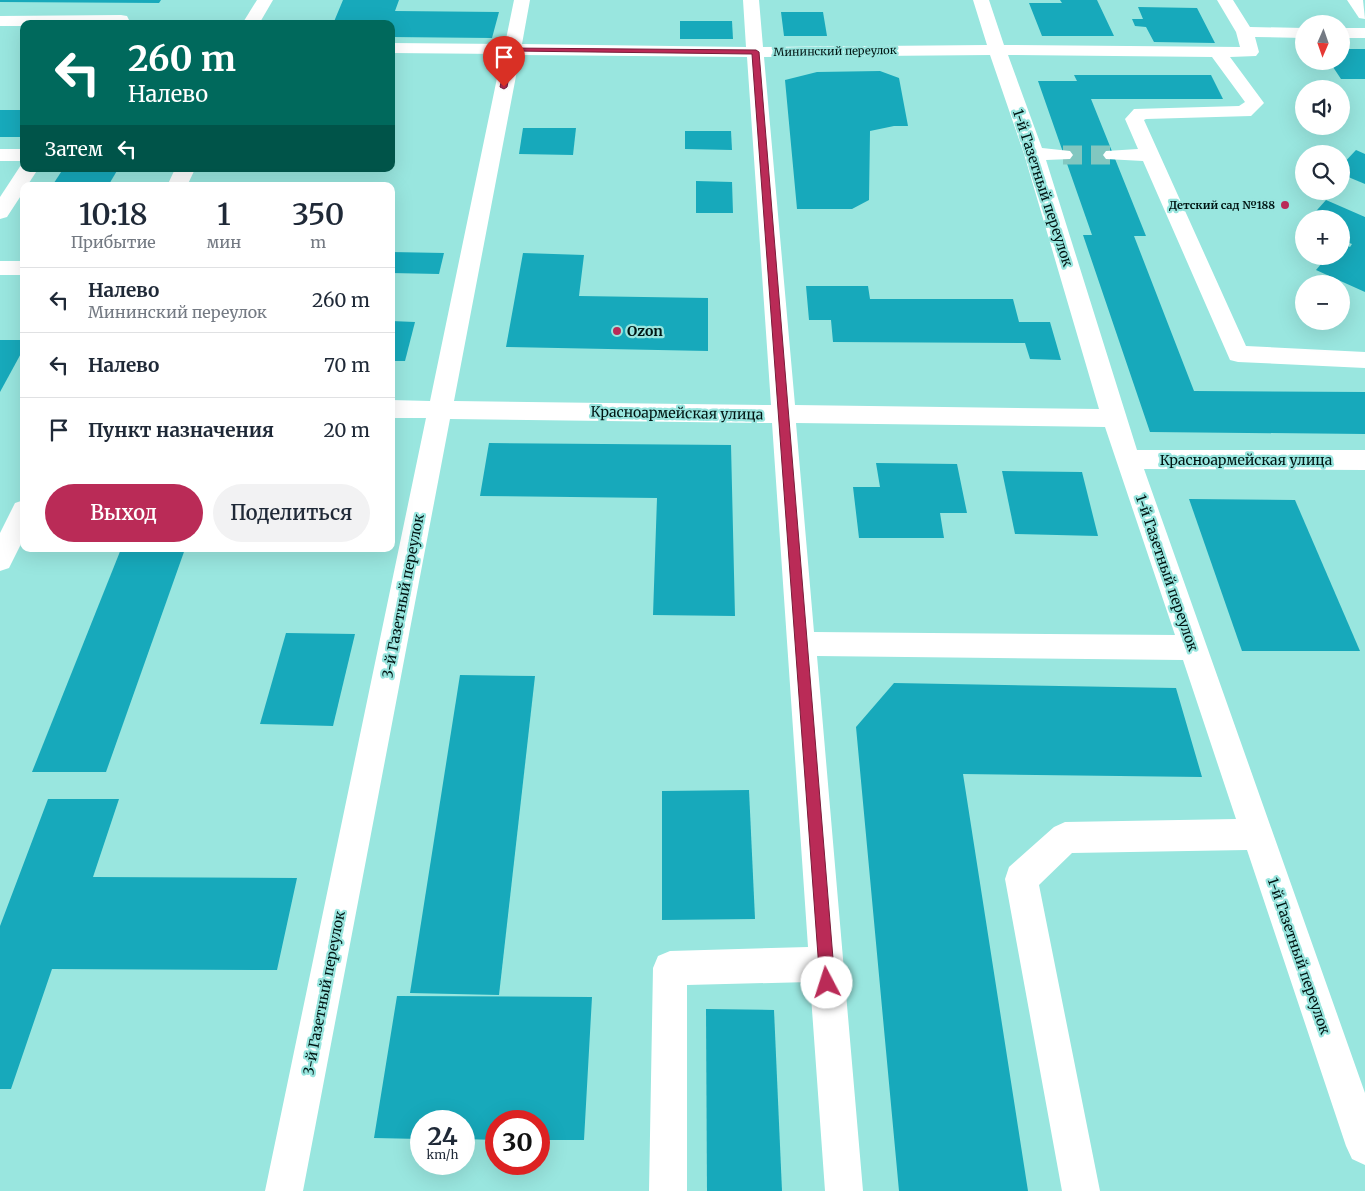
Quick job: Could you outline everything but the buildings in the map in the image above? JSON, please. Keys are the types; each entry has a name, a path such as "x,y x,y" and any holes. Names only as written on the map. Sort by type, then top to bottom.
{"street":[{"path":"252,20 265,0"},
{"name":"3-й Газетный переулок","path":"284,1191 522,0"},
{"path":"751,0 844,1191"},
{"name":"1-й Газетный переулок","path":"981,0 1034,154 1114,418 1365,1144"},
{"path":"1226,0 1245,32 1295,33"},
{"path":"1355,0 1365,14"},
{"path":"0,21 20,21"},
{"name":"Мининский переулок","path":"395,48 756,52 997,50 1250,52 1245,32"},
{"path":"1350,33 1365,33"},
{"path":"1217,52 1254,103 1244,112 1141,113 1134,119 1238,354 1365,360"},
{"path":"1034,154 1063,154"},
{"path":"0,155 20,155"},
{"path":"1113,155 1150,155"},
{"path":"0,213 26,172"},
{"path":"0,268 20,268"},
{"name":"Красноармейская улица","path":"395,409 1114,418"},
{"name":"Красноармейская улица","path":"1128,459 1365,460"},
{"path":"0,560 20,518"},
{"path":"800,644 1193,648"},
{"path":"1081,1191 1021,879 1066,838 1257,834"},
{"path":"668,1191 670,968 826,964"}],"tunnel":[{"path":"1063,155 1113,155"}],"place":[{"name":"Детский сад №188","path":"1285,205"},
{"name":"Ozon","path":"617,331"}],"route":[{"path":"504,87 511,49 756,52 827,983"}]}
